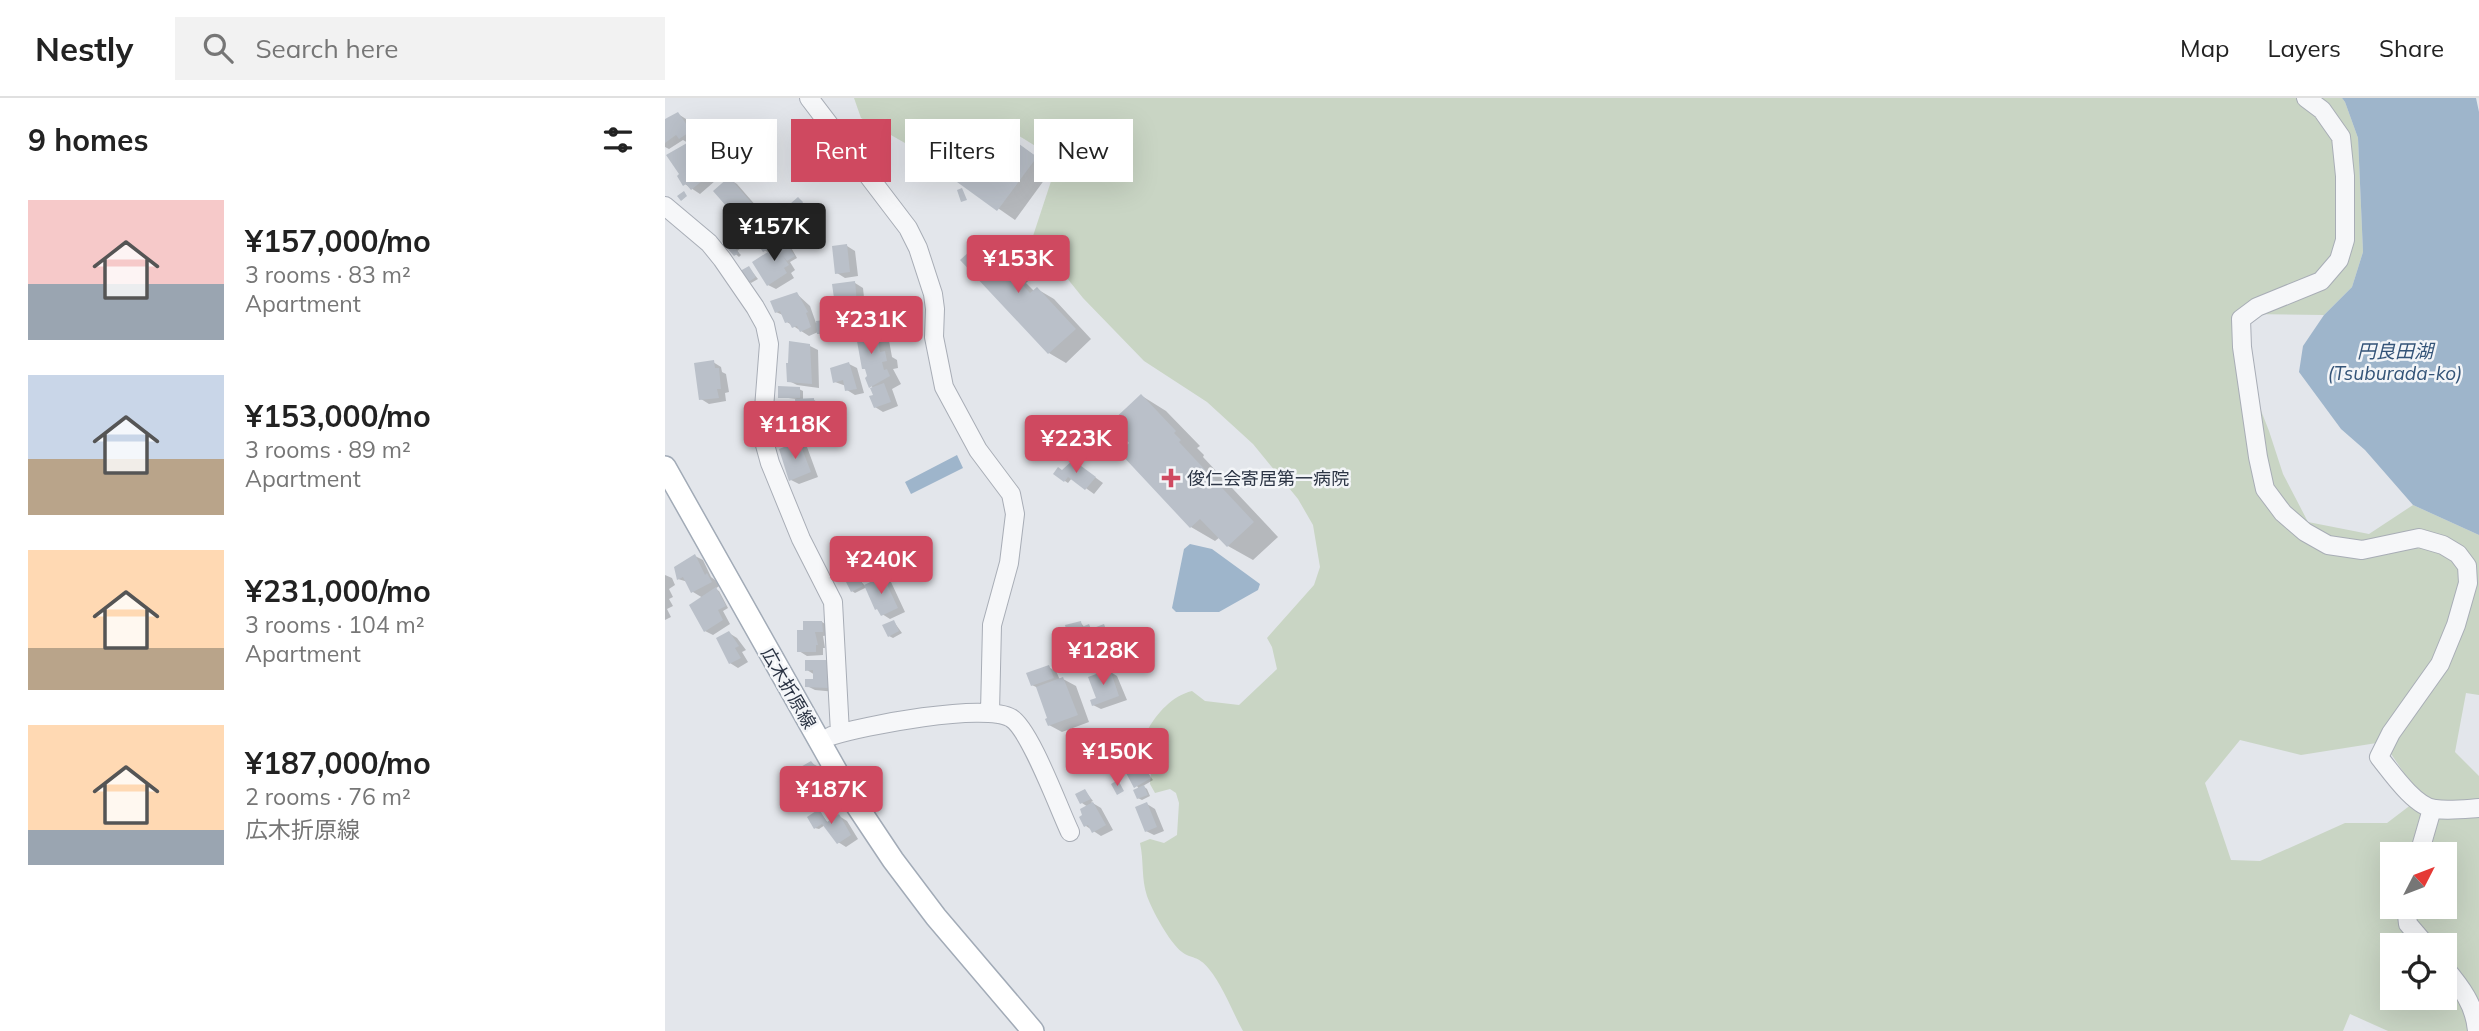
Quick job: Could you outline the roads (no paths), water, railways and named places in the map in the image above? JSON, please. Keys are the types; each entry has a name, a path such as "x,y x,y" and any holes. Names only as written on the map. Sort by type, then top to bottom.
{"main road":[{"name":"広木折原線","path":"665,467 851,797 893,860 936,917 1033,1031"}],"street":[{"path":"809,98 913,238 933,293 936,309 934,337 944,387 978,450 1011,494 1016,514 1009,563 992,625 990,712"},
{"path":"2306,98 2322,110 2341,137 2345,176 2345,240 2339,260 2321,281 2257,307 2241,319 2242,347 2258,457 2266,489 2283,513 2305,532 2328,545 2362,550 2419,538 2443,545 2458,554 2466,566 2468,583 2456,625 2440,664 2391,733 2379,757 2404,788 2432,809 2479,808"},
{"path":"665,206 709,243 765,325 769,344 762,434 770,463 800,540 833,601 840,733"},
{"path":"819,740 840,733 936,715 990,712 1011,718 1028,740 1070,832"},
{"path":"2422,842 2432,809"},
{"path":"2457,983 2472,1006 2477,1031"}],"water":[{"name":"円良田湖 (Tsuburada-ko)","path":"2342,98 2476,98 2479,112 2479,535 2413,505 2365,450 2341,429 2299,372 2303,346 2324,315 2352,287 2363,252 2358,138"},
{"path":"957,455 963,468 911,494 905,482"},
{"path":"1190,544 1212,549 1260,584 1258,590 1219,612 1176,612 1172,608 1184,549"}],"place":[{"name":"俊仁会寄居第一病院","path":"1171,478"}]}
